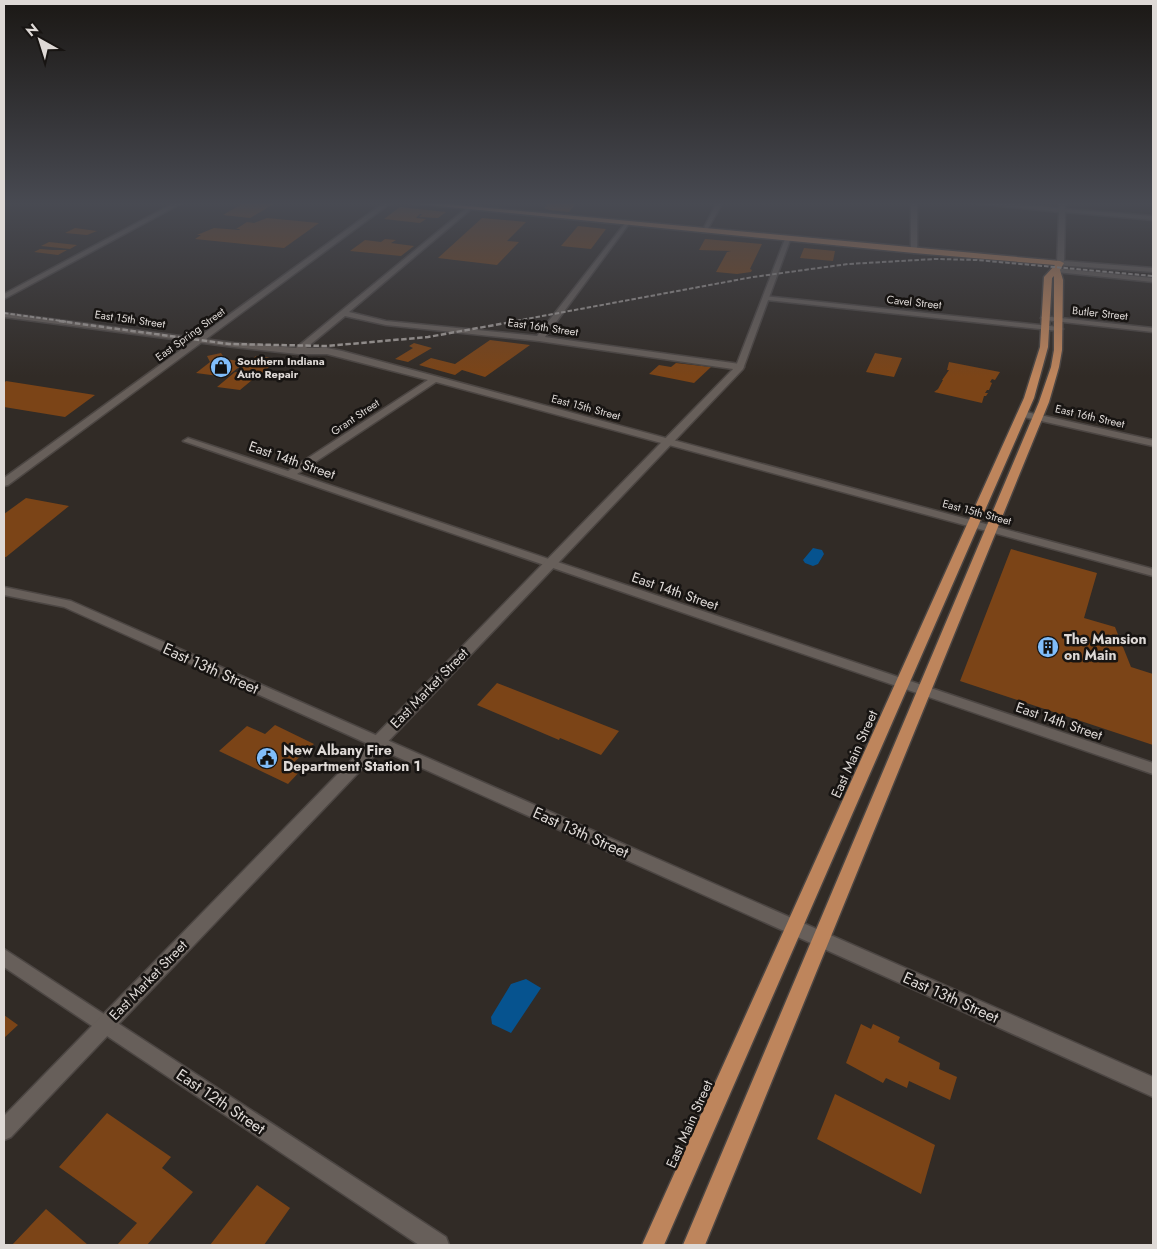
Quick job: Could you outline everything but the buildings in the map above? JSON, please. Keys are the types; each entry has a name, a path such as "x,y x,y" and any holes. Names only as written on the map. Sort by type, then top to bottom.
{"main road":[{"path":"998,260 1058,267"},
{"name":"East Main Street","path":"1049,325 1059,320 1058,267"},
{"name":"East Main Street","path":"653,1245 1022,414 1040,366 1049,325 1048,277 1058,267"},
{"name":"East Main Street","path":"694,1245 1038,417 1055,367 1058,350 1049,325"}],"street":[{"path":"4,297 72,260"},
{"name":"East Spring Street","path":"4,483 309,260"},
{"path":"298,351 406,260"},
{"path":"539,339 599,260"},
{"name":"East Market Street","path":"4,1130 740,367 781,260"},
{"path":"1058,260 1058,267"},
{"path":"1058,267 1153,270"},
{"path":"1058,267 1153,280"},
{"name":"Cavel Street","path":"767,298 1049,325"},
{"name":"East 16th Street","path":"343,313 386,323 539,339 740,367"},
{"name":"East 15th Street","path":"4,315 198,341 298,351 327,351 1153,572"},
{"name":"Butler Street","path":"1049,325 1059,320 1153,330"},
{"name":"Grant Street","path":"289,475 435,379"},
{"name":"East 16th Street","path":"1022,414 1153,444"},
{"name":"East 14th Street","path":"188,441 1153,769"},
{"name":"East 13th Street","path":"4,591 67,604 1153,1087"},
{"name":"East 12th Street","path":"4,957 438,1245"}],"water":[{"path":"813,548 822,550 824,554 818,564 813,566 805,563 803,560"},
{"path":"526,979 541,988 511,1033 492,1024 491,1017 511,984"}],"railway":[{"path":"510,322 753,277 848,264 913,260"},
{"path":"980,260 1153,276"},
{"path":"4,313 69,322"},
{"path":"59,321 229,344 327,346 428,337 517,321"}],"place":[{"name":"Southern Indiana Auto Repair","path":"221,367"},
{"name":"The Mansion on Main","path":"1048,647"},
{"name":"New Albany Fire Department Station 1","path":"267,758"}]}
